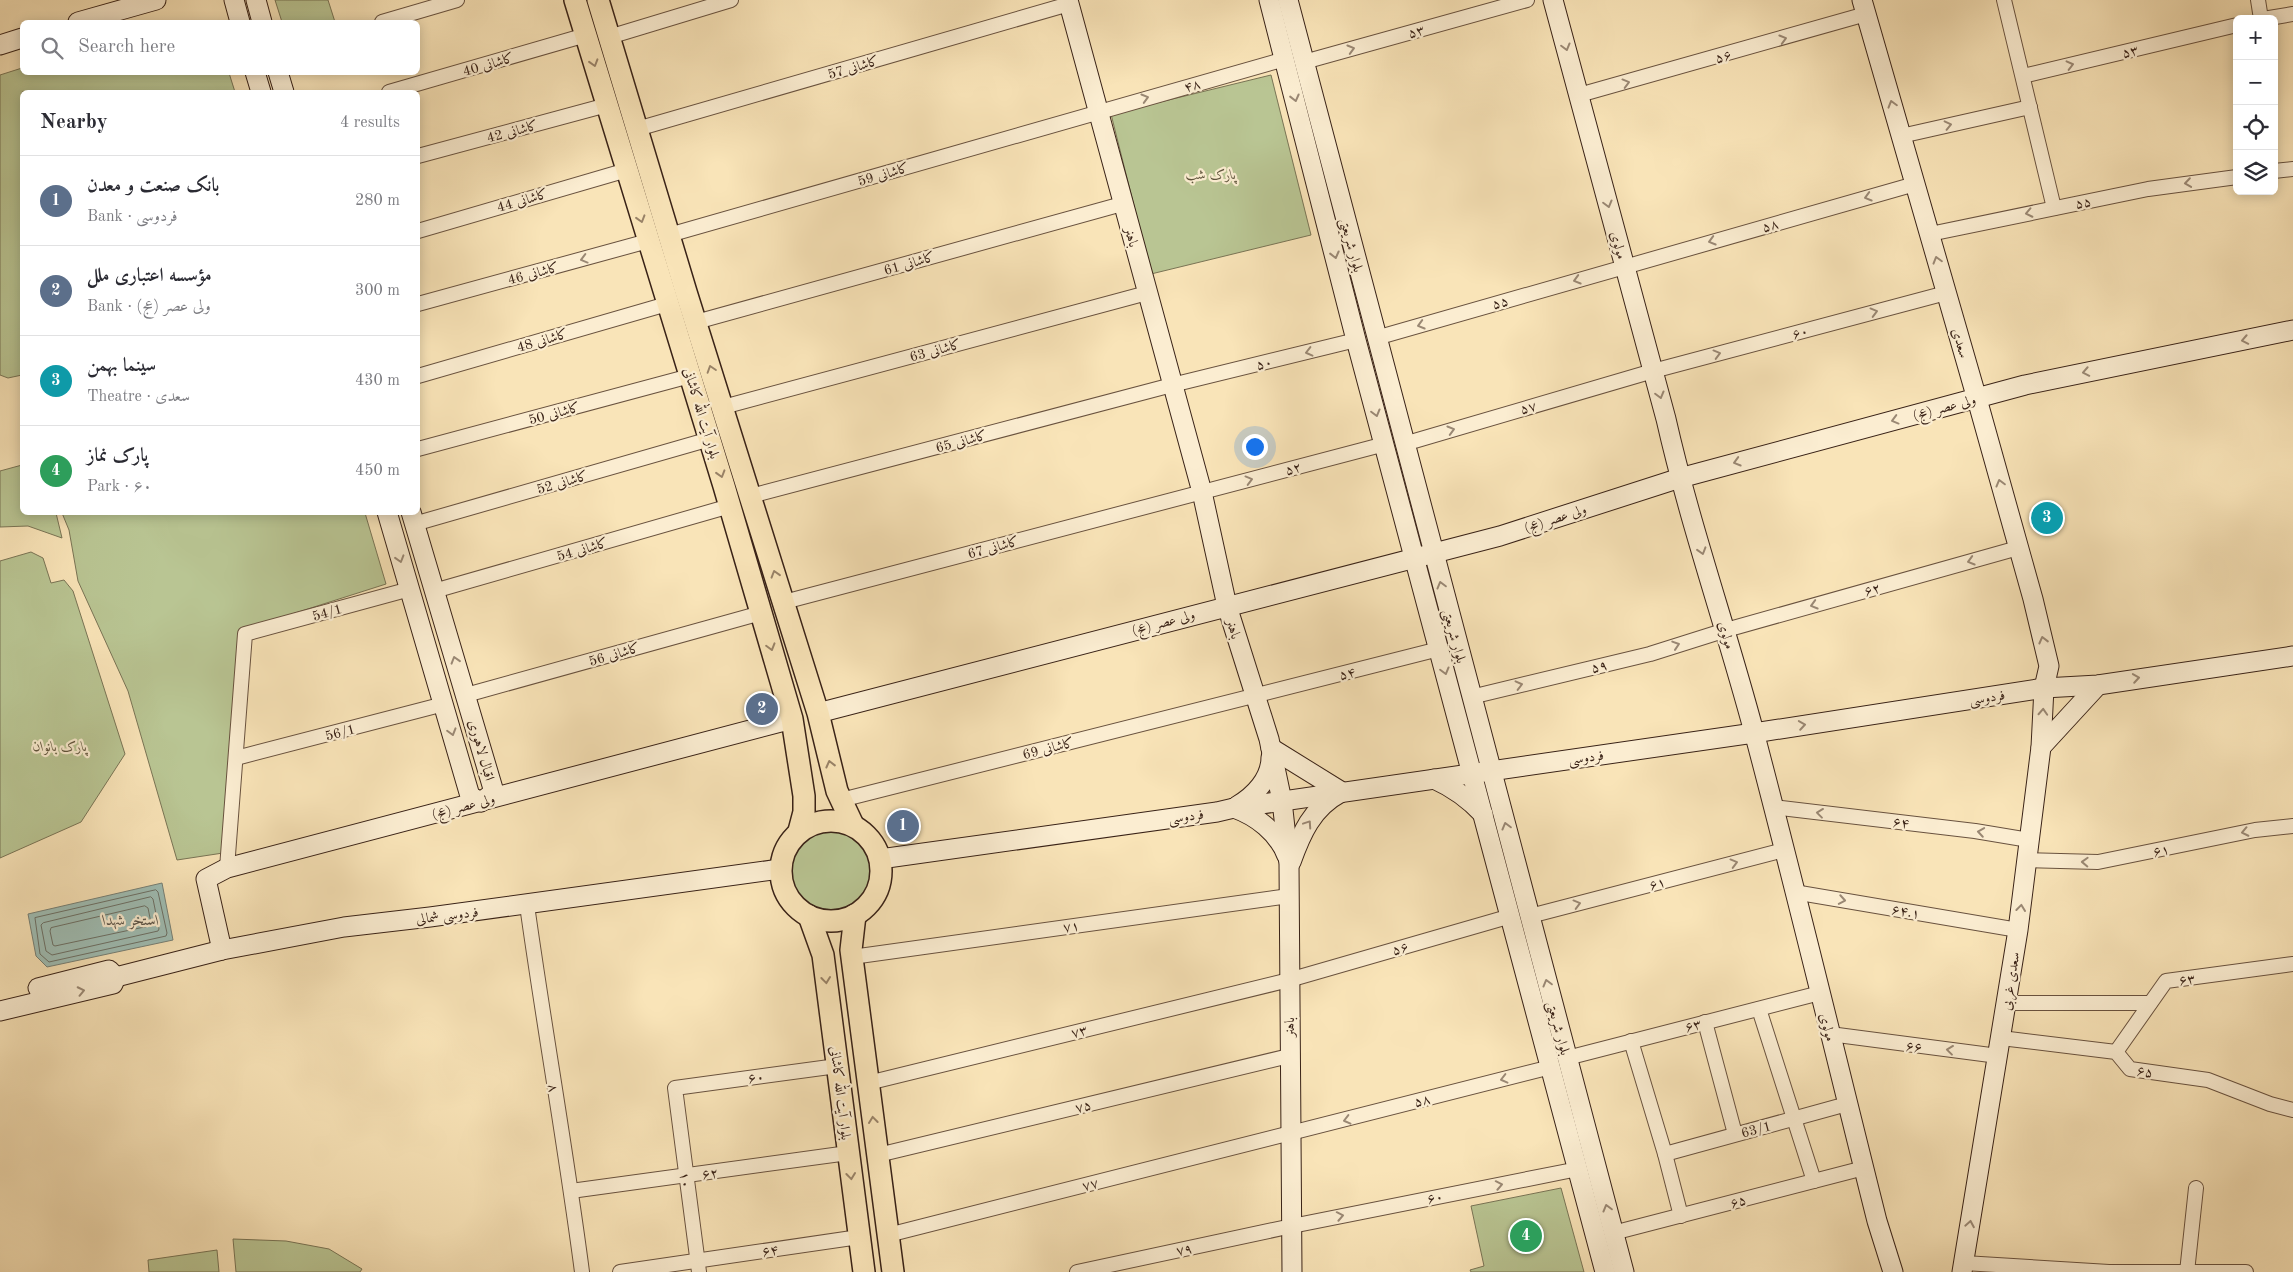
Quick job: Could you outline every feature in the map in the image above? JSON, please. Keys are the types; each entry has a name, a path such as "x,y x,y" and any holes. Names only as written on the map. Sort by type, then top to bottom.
{"main road":[{"path":"85,20 156,0"},
{"path":"234,0 239,20"},
{"path":"256,0 261,20"},
{"name":"بلوار آیت الله کاشانی","path":"575,0 710,439 792,719 804,796 799,831"},
{"name":"بلوار آیت الله کاشانی","path":"598,0 669,236 818,713 839,796 853,826"},
{"name":"بلوار شریعتی","path":"1269,0 1356,340 1385,444 1471,697 1482,772 1484,815 1520,916"},
{"name":"بلوار شریعتی","path":"1288,0 1404,444 1440,649 1464,742 1482,772 1559,1062 1624,1272"},
{"name":"مولوی","path":"1553,0 1680,478 1726,630 1754,733 1877,1221 1894,1272"},
{"name":"باهنر","path":"1069,2 1122,204 1202,492 1227,606 1271,748 1282,801 1289,865 1292,1272"},
{"name":"سعدی","path":"1864,7 2018,548 2049,666 2044,688"},
{"path":"0,45 20,39"},
{"path":"1285,59 1304,62"},
{"path":"256,75 260,90"},
{"path":"279,75 283,90"},
{"name":"ولی عصر (عج)","path":"818,713 1500,536 1680,478 2064,376 2293,330"},
{"name":"اقبال لاهوری","path":"387,515 470,796 481,802 494,792 412,518"},
{"name":"فردوسی","path":"880,859 1217,812 1342,792 1754,733 2044,688 2098,685 2293,656"},
{"path":"2041,747 2098,685"},
{"name":"سعدی غربی","path":"1963,1268 2018,930 2041,747 2044,688"},
{"name":"ولی عصر (عج)","path":"222,950 206,878 228,868 481,802 664,751 792,719"},
{"path":"1464,742 1455,762 1439,778 1470,800 1484,815"},
{"path":"1271,748 1342,792 1322,806 1309,822 1289,865 1282,845 1270,830 1257,819 1234,808 1250,797 1263,783 1270,769 1271,748"},
{"path":"804,796 815,806 825,807 839,796"},
{"path":"825,820 842,822 853,826 868,837 880,859 881,875 877,891 868,905 855,915 845,919 830,921 809,916 797,908 787,896 782,882 780,869 785,848 799,831 814,823 825,820"},
{"name":"فردوسی شمالی","path":"0,1011 113,984 116,978 222,950 344,926 527,905 780,869"},
{"name":"بلوار آیت الله کاشانی","path":"855,915 852,954 893,1272"},
{"name":"بلوار آیت الله کاشانی","path":"809,916 822,955 864,1272"},
{"path":"822,955 826,943 832,940 843,941 852,954"},
{"name":"فردوسی شمالی","path":"0,998 109,970 116,978"},
{"name":"بلوار شریعتی","path":"1559,1062 1578,1169 1605,1272"}],"street":[{"path":"389,20 458,0"},
{"path":"609,37 731,0"},
{"name":"۵۳","path":"1304,62 1527,0"},
{"path":"2004,0 2054,208"},
{"path":"2258,0 2261,15"},
{"name":"کاشانی 57","path":"637,129 1069,2"},
{"name":"۵۶","path":"1579,95 1864,7"},
{"path":"2278,16 2293,14"},
{"name":"۵۳","path":"2023,76 2233,26"},
{"name":"کاشانی 40","path":"396,90 586,35"},
{"name":"۴۸","path":"1098,112 1285,59"},
{"name":"کاشانی 42","path":"420,155 607,105"},
{"path":"1901,136 2030,106"},
{"name":"کاشانی 59","path":"669,236 1098,112"},
{"path":"2278,171 2293,169"},
{"name":"کاشانی 44","path":"420,230 626,170"},
{"name":"۵۵","path":"1930,234 2148,189 2233,178"},
{"name":"۵۸","path":"1624,266 1915,184"},
{"name":"کاشانی 61","path":"696,322 1122,204"},
{"name":"کاشانی 46","path":"420,303 648,242"},
{"name":"۵۵","path":"1376,338 1624,266"},
{"name":"کاشانی 63","path":"723,407 1147,293"},
{"name":"۶۰","path":"1653,371 1946,293"},
{"name":"کاشانی 48","path":"420,375 667,304"},
{"name":"۵۰","path":"1172,385 1356,340"},
{"name":"۵۷","path":"1404,444 1653,371"},
{"name":"کاشانی 50","path":"420,448 690,376"},
{"name":"کاشانی 65","path":"751,496 1172,385"},
{"name":"کاشانی 52","path":"412,518 710,439"},
{"name":"۵۲","path":"1202,492 1385,444"},
{"name":"کاشانی 67","path":"784,602 1202,492"},
{"name":"کاشانی 54","path":"434,591 730,506"},
{"name":"۶۲","path":"1726,630 2018,548"},
{"name":"54/1","path":"236,758 245,634 410,589"},
{"name":"کاشانی 56","path":"466,695 761,613"},
{"name":"۵۹","path":"1471,697 1650,654 1726,630"},
{"name":"۵۴","path":"1255,696 1440,649"},
{"name":"کاشانی 69","path":"839,796 1255,696"},
{"name":"56/1","path":"236,758 444,704"},
{"path":"228,868 236,758"},
{"name":"۶۴","path":"1773,807 1975,831 2029,840"},
{"name":"۶۱","path":"2027,860 2098,862 2255,830 2293,826"},
{"name":"۶۱","path":"1520,916 1784,850"},
{"name":"۶۴.۱","path":"1794,892 2018,930"},
{"name":"۷۱","path":"852,954 1289,896"},
{"name":"۸","path":"527,905 544,1033 572,1191 582,1272"},
{"name":"۵۶","path":"1289,980 1520,916"},
{"name":"۶۳","path":"2116,1052 2166,981 2293,964"},
{"name":"۷۳","path":"868,1083 1289,980"},
{"name":"۶۳","path":"1559,1062 1631,1041 1820,993"},
{"path":"2007,1003 2150,1003"},
{"path":"1759,1009 1814,1181"},
{"path":"1705,1022 1735,1134"},
{"name":"۶۶","path":"1830,1034 1998,1056"},
{"path":"2001,1038 2116,1052"},
{"path":"1631,1041 1665,1154 1681,1216"},
{"name":"۶۵","path":"2116,1052 2130,1069 2208,1080 2270,1104 2293,1110"},
{"name":"۷۵","path":"878,1156 1289,1056"},
{"name":"۵۸","path":"1292,1134 1559,1062"},
{"name":"۶۰","path":"675,1088 837,1066"},
{"name":"۱۰","path":"675,1088 698,1267"},
{"name":"63/1","path":"1665,1154 1847,1104"},
{"name":"۷۷","path":"888,1235 1292,1134"},
{"name":"۶۲","path":"572,1191 848,1153"},
{"name":"۶۵","path":"1613,1234 1864,1168"},
{"name":"۶۰","path":"1292,1226 1578,1169"},
{"path":"2186,1272 2196,1188"},
{"name":"۷۹","path":"1076,1272 1292,1226"},
{"name":"۶۴","path":"620,1272 698,1267 859,1237"},
{"path":"1963,1268 2109,1272 2246,1272"}],"green space":[{"path":"275,0 328,0 334,20 281,20"},
{"path":"20,69 20,75 230,75 234,90 20,90 20,375 8,378 0,375 0,75"},
{"name":"پارک شب","path":"1271,75 1311,235 1151,274 1111,114"},
{"path":"20,466 20,515 56,515 62,538 28,526 0,527 0,471"},
{"path":"63,515 366,515 386,584 242,630 223,853 177,860 128,691 78,581 69,530"},
{"name":"پارک بانوان","path":"31,552 43,558 51,583 64,580 73,591 125,754 81,822 0,858 0,561"},
{"path":"831,827 848,831 862,840 871,854 875,871 871,888 862,902 848,911 831,915 814,911 800,902 791,888 787,871 791,854 800,840 814,831"},
{"path":"1561,1188 1584,1272 1471,1272 1470,1270 1484,1266 1471,1206"},
{"path":"233,1239 286,1241 329,1249 362,1269 360,1272 236,1272"},
{"path":"217,1250 219,1272 149,1272 148,1260"}],"water":[{"name":"استخر شهدا","path":"162,883 173,940 47,967 36,956 28,914"}],"place":[{"name":"سینما بهمن","path":"2047,518"},
{"name":"مؤسسه اعتباری ملل","path":"762,709"},
{"name":"بانک صنعت و معدن","path":"903,826"},
{"name":"پارک نماز","path":"1526,1236"}]}
